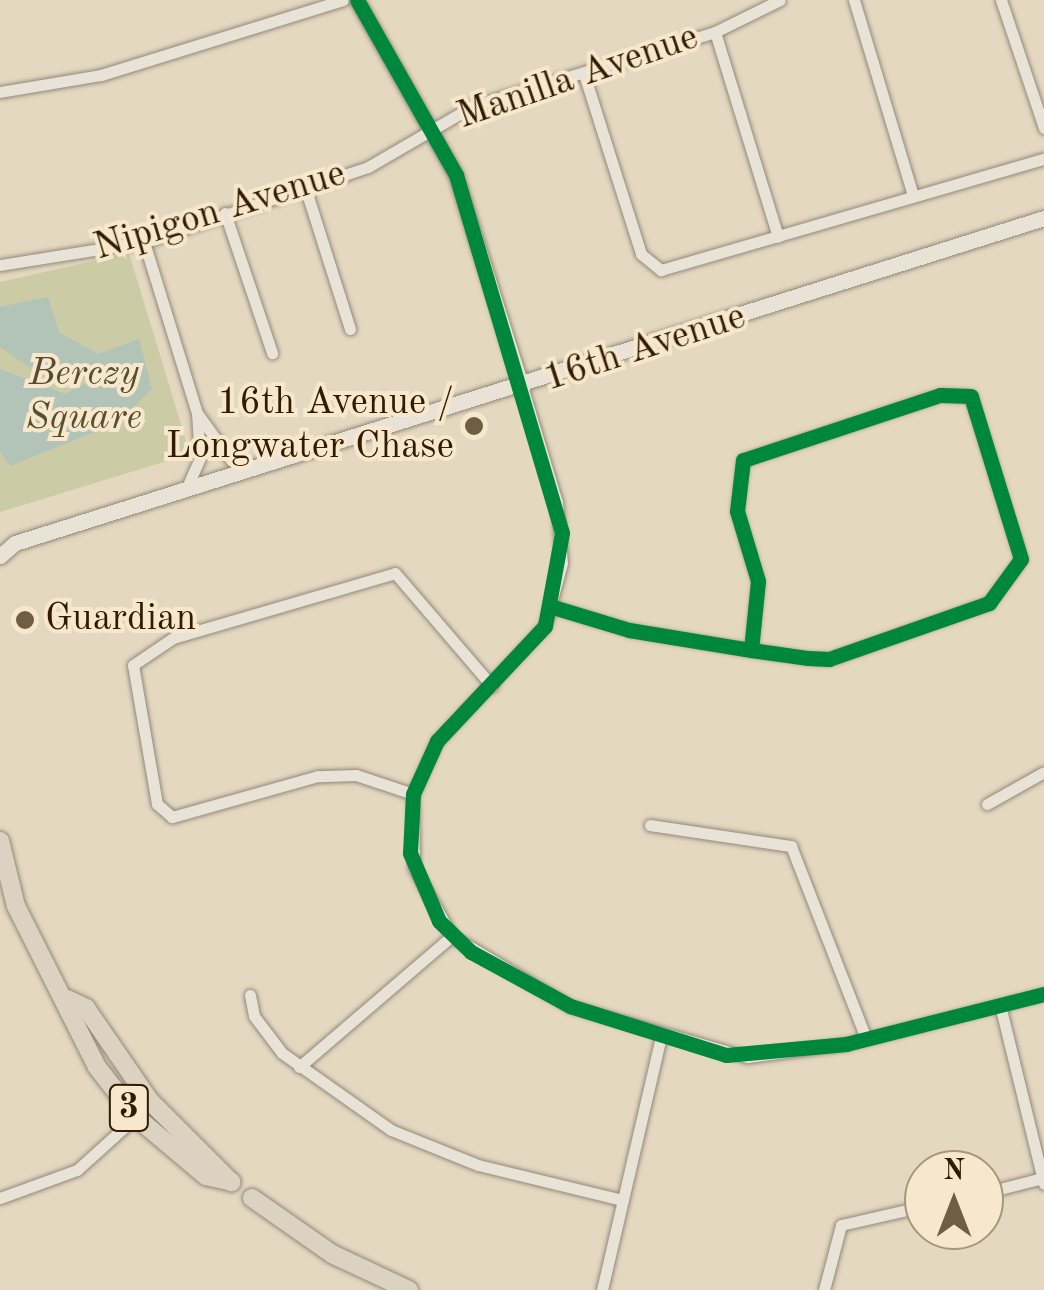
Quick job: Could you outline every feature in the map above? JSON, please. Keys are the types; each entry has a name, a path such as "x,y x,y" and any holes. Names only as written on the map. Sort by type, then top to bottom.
{"main road":[{"name":"16th Avenue","path":"0,556 7,539 185,491 523,389 1044,218"},
{"name":"3","path":"0,842 16,906 66,999 67,1015 136,1117 206,1176 230,1182"},
{"name":"3","path":"66,999 86,1008 150,1101 230,1182 332,1254 409,1290"}],"street":[{"path":"0,92 100,75 343,0"},
{"path":"357,0 456,175 523,389 562,533 553,607 492,686 437,741 413,794 414,868 452,936 570,1006 661,1036 750,1057 866,1038 1044,994"},
{"name":"Manilla Avenue","path":"430,131 472,106 716,32 780,0"},
{"path":"854,0 913,196"},
{"path":"1001,0 1044,128"},
{"path":"716,32 778,237"},
{"path":"584,74 648,264 667,270 1044,159"},
{"name":"Nipigon Avenue","path":"0,265 144,242 368,167 430,131"},
{"path":"305,187 350,329"},
{"path":"225,213 272,353"},
{"path":"144,242 196,413 200,458 185,491"},
{"path":"553,607 751,650 830,659 1005,594 1021,560 971,396 940,395 744,460 737,512 758,581 751,650"},
{"path":"196,413 231,460 265,467"},
{"path":"413,794 356,776 318,776 172,818 157,804 133,666 174,638 395,573 492,686"},
{"path":"987,804 1044,772"},
{"path":"650,825 791,846 866,1038"},
{"path":"299,1067 452,936"},
{"path":"250,995 254,1016 299,1067 435,1150 623,1200"},
{"path":"1000,1005 1043,1181 1004,1189"},
{"path":"602,1290 661,1036"},
{"path":"0,1198 76,1170 150,1101"},
{"path":"824,1290 841,1225 904,1211"}],"green space":[{"name":"Berczy Square","path":"129,253 190,454 0,512 0,282"}],"shaded area":[{"path":"48,297 59,332 98,354 139,339 152,389 117,423 10,466 0,451 0,369 65,394 91,381 77,370 29,367 0,347 0,307"}],"cycle path":[{"path":"357,0 456,175 562,533 545,626 437,741 413,794 410,853 439,921 471,952 570,1006 726,1055 846,1044 1044,994"},
{"path":"553,607 629,630 751,650 829,659 989,603 1021,559 971,396 940,395 743,460 737,511 758,581 751,650"}],"place":[{"name":"16th Avenue / Longwater Chase","path":"474,426"},
{"name":"Guardian","path":"25,620"}]}
